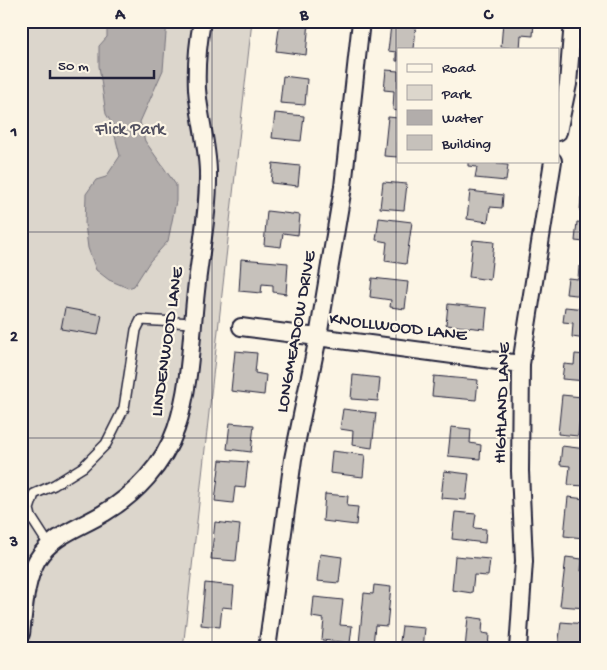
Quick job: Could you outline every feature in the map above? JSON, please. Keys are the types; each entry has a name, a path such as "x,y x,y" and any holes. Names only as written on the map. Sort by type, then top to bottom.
{"street":[{"name":"LINDENWOOD LANE","path":"21,634 30,579 36,562 49,545 65,533 104,513 136,489 166,450 175,431 182,408 208,173 197,90 202,21"},
{"name":"LONGMEADOW DRIVE","path":"267,649 293,459 318,338 343,187 360,21"},
{"path":"560,122 568,84 574,21"},
{"name":"HIGHLAND LANE","path":"518,649 524,561 520,471 521,364 553,162"},
{"name":"KNOLLWOOD LANE","path":"241,327 521,364"}],"lane":[{"path":"49,545 30,517 29,509 34,494 54,485 83,467 106,444 124,408 136,330 141,320 192,323"}],"green space":[{"name":"Flick Park","path":"21,21 252,21 183,649 88,649 21,641"}],"water":[{"path":"104,21 167,21 163,70 140,122 145,141 176,185 176,201 168,241 150,261 134,286 128,288 109,280 96,270 88,248 85,224 86,194 96,180 106,177 120,156 112,124 106,114 99,66 99,46 107,37 107,28"}],"building":[{"path":"280,21 309,21 306,55 276,51"},
{"path":"503,21 534,21 533,36 521,35 520,48 501,47"},
{"path":"391,25 416,27 414,48 397,48 397,61 396,52 388,51"},
{"path":"386,70 397,71 397,111 393,110 394,91 384,90"},
{"path":"283,76 307,79 305,105 280,103"},
{"path":"275,113 304,116 301,141 272,138"},
{"path":"388,117 397,118 397,157 384,156"},
{"path":"468,162 497,162 497,164 508,165 506,181 475,178 477,167 468,166"},
{"path":"273,163 300,166 298,186 271,183"},
{"path":"383,182 407,184 404,210 380,208"},
{"path":"470,191 503,195 502,208 490,207 488,222 467,219"},
{"path":"581,197 586,197 586,212 580,211"},
{"path":"267,211 300,215 298,235 283,233 281,247 264,245"},
{"path":"379,218 412,222 406,264 385,261 387,242 376,240"},
{"path":"577,222 586,223 586,252 583,251 584,242 575,241"},
{"path":"473,240 494,242 490,280 469,277"},
{"path":"241,259 288,263 286,294 273,292 273,285 262,284 261,293 239,291"},
{"path":"579,266 586,267 586,296 566,294 568,278 578,279"},
{"path":"372,278 408,282 405,309 390,307 391,300 370,297"},
{"path":"448,304 487,308 485,329 446,325"},
{"path":"565,307 586,309 586,339 572,337 573,323 563,322"},
{"path":"65,308 102,315 98,335 61,329"},
{"path":"235,351 257,353 255,373 266,375 264,395 231,391"},
{"path":"575,354 586,355 586,381 562,379 564,364 574,365"},
{"path":"353,375 380,378 378,401 351,399"},
{"path":"434,376 478,380 476,400 432,396"},
{"path":"562,395 582,397 578,436 558,434"},
{"path":"343,409 376,413 372,448 352,445 353,431 340,429"},
{"path":"230,423 254,425 251,452 227,449"},
{"path":"451,427 471,429 470,443 481,445 480,459 448,456"},
{"path":"562,446 586,449 586,486 568,485 570,466 560,465"},
{"path":"332,451 365,455 363,477 330,473"},
{"path":"220,460 248,462 245,488 235,487 233,503 215,501"},
{"path":"444,471 469,474 466,500 441,498"},
{"path":"325,494 348,496 347,506 358,507 356,525 323,521"},
{"path":"568,497 586,499 584,538 564,536"},
{"path":"455,512 476,514 474,528 486,529 485,543 452,539"},
{"path":"215,522 240,525 236,561 211,559"},
{"path":"320,554 342,557 339,583 317,581"},
{"path":"455,556 490,559 488,576 474,575 472,593 452,590"},
{"path":"566,557 582,559 581,571 586,572 586,608 560,606"},
{"path":"205,583 234,586 232,608 222,607 220,627 201,625"},
{"path":"374,585 391,587 387,626 375,625 373,645 359,643 364,593 373,594"},
{"path":"314,597 343,600 340,625 352,626 350,643 322,640 324,619 312,617"},
{"path":"468,617 483,619 482,633 489,634 488,649 465,649"},
{"path":"561,622 586,624 586,649 558,649"},
{"path":"402,626 425,628 423,649 399,649"}]}
